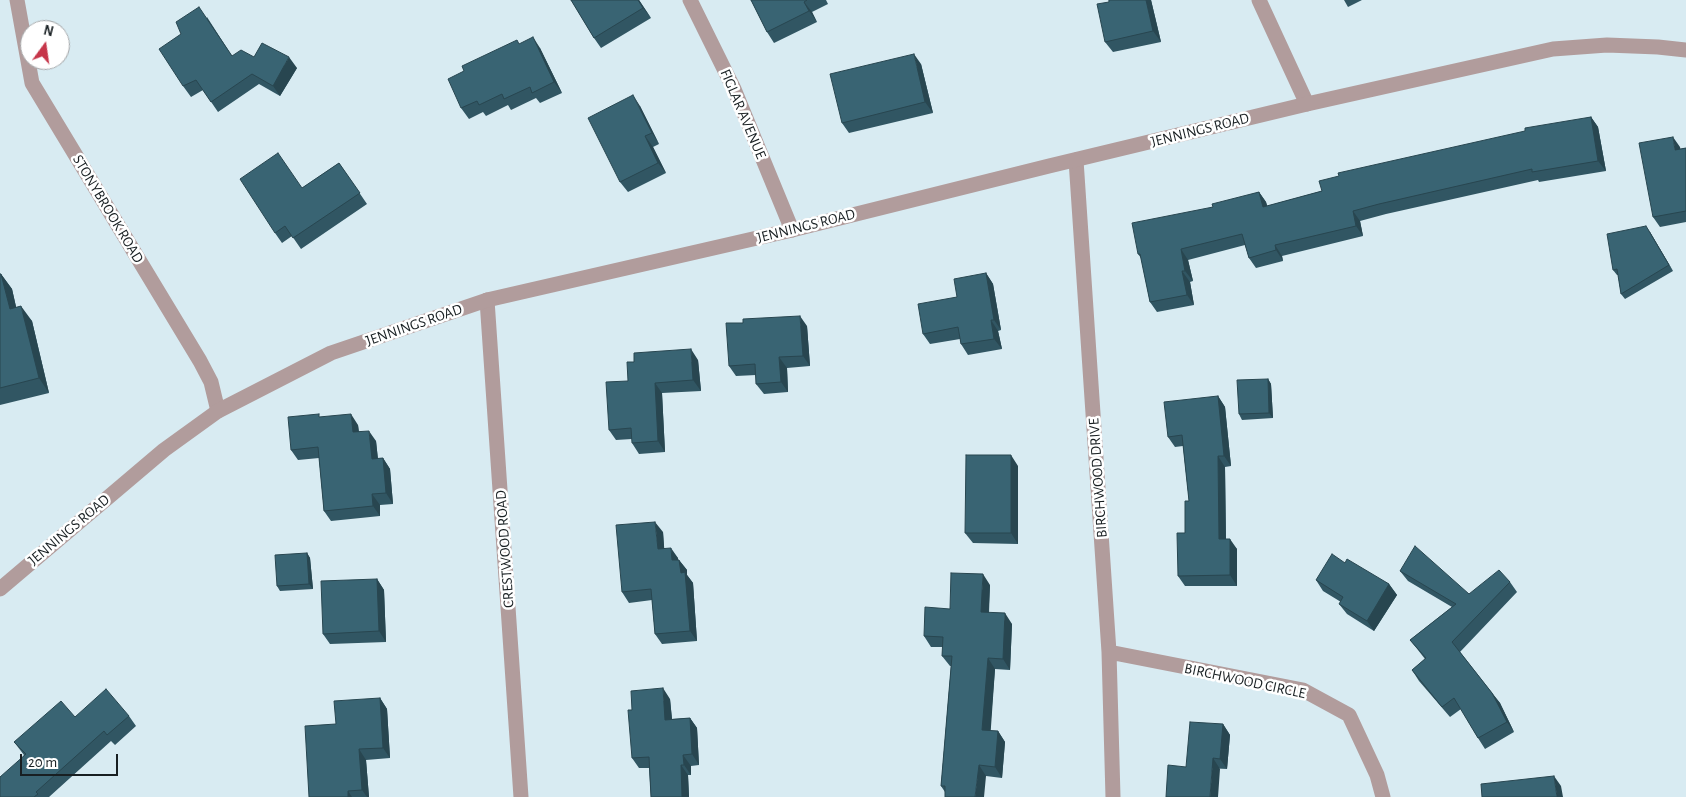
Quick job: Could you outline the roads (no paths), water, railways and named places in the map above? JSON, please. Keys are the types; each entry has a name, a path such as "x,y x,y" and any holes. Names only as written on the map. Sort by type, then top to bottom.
{"street":[{"name":"STONYBROOK ROAD","path":"17,0 32,83 200,361 211,382 218,411"},
{"name":"FIGLAR AVENUE","path":"690,0 734,89 792,230"},
{"path":"1259,0 1307,104"},
{"name":"JENNINGS ROAD","path":"0,589 164,450 218,411 332,353 487,300 792,230 1307,104 1552,49 1607,45 1686,50"},
{"name":"BIRCHWOOD DRIVE","path":"1076,160 1109,652 1113,797"},
{"name":"CRESTWOOD ROAD","path":"487,300 522,797"},
{"name":"BIRCHWOOD CIRCLE","path":"1109,652 1303,690 1349,715 1377,774 1383,797"}]}
